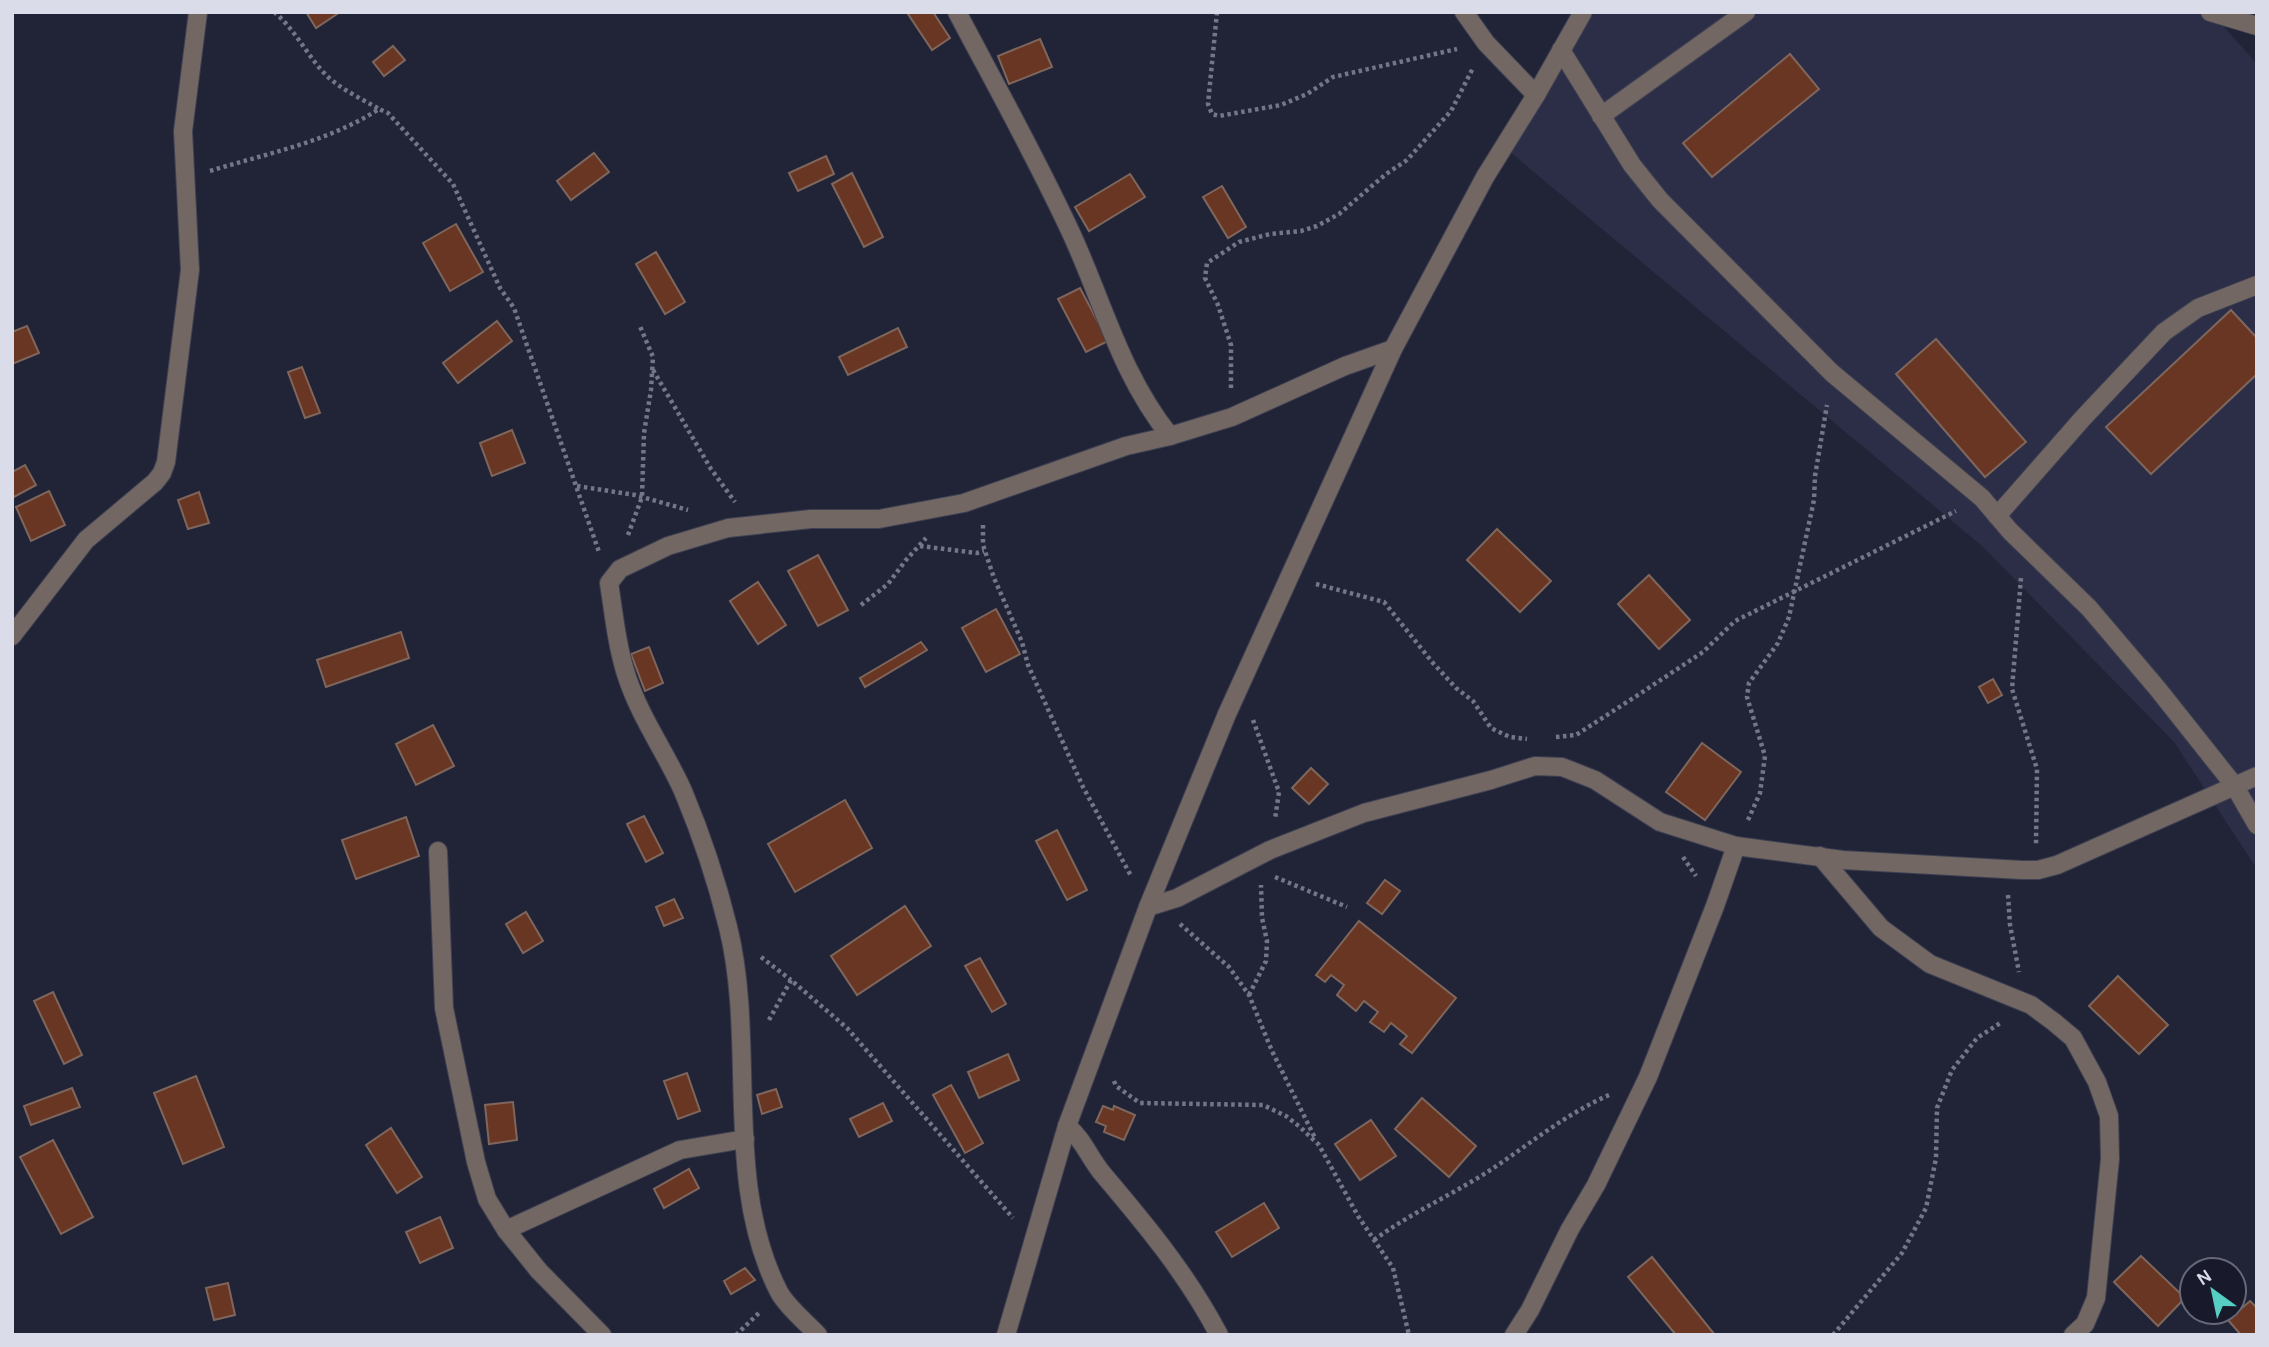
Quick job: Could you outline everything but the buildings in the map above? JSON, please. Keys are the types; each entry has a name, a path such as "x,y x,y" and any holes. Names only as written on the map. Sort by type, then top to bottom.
{"street":[{"path":"12,636 86,540 155,482 162,473 174,412 190,270 183,131 198,12"},
{"path":"957,12 1003,96 1072,235 1135,386 1170,436"},
{"path":"1464,12 1486,43 1536,95"},
{"path":"1006,1335 1067,1126 1148,907 1227,714 1393,349 1485,177 1583,12"},
{"path":"1601,116 1746,12"},
{"path":"2210,12 2257,26"},
{"path":"1561,50 1632,165 1660,200 1832,373 1982,498 2089,608 2234,785 2257,825"},
{"path":"1997,516 2083,418 2164,332 2198,308 2257,285"},
{"path":"818,1335 780,1294 760,1242 749,1184 737,979 728,927 682,790 627,679 617,637 615,576 668,546 737,526 811,519 879,519 964,503 1126,446 1231,417 1345,366 1393,349"},
{"path":"1148,907 1177,898 1270,850 1364,813 1535,766 1562,767 1595,780 1660,822 1736,846 1843,860 2038,870 2057,865 2257,776"},
{"path":"1514,1335 1596,1185 1648,1077 1716,906 1736,846"},
{"path":"438,851 444,1008 476,1162 487,1199 506,1230 540,1271 602,1335"},
{"path":"1820,856 1881,928 1930,964 2031,1005 2073,1038 2097,1082 2109,1116 2110,1159 2097,1284 2095,1298 2082,1331"},
{"path":"1067,1126 1080,1137 1100,1170 1163,1246 1219,1335"},
{"path":"506,1230 680,1150 745,1139"}],"path":[{"path":"274,12 287,23 327,76 339,86 388,113 453,184 500,288 514,307 576,485 615,576"},
{"path":"1217,12 1208,104 1212,114 1219,116 1281,104 1307,94 1333,77 1486,43"},
{"path":"1231,417 1231,345 1218,305 1205,278 1207,263 1239,242 1317,226 1356,202 1386,174 1407,160 1451,111 1486,43"},
{"path":"186,178 306,144 361,121 379,109"},
{"path":"615,576 642,497 644,433 653,356 639,324"},
{"path":"576,485 642,497 737,526 734,500 710,469 652,368"},
{"path":"1736,846 1759,793 1765,756 1747,697 1749,683 1777,643 1789,617 1814,500 1815,476 1832,373"},
{"path":"989,494 982,531 985,551 1022,642 1028,665 1089,798 1148,907"},
{"path":"1545,737 1576,736 1703,652 1735,621 1982,498"},
{"path":"861,604 888,584 919,546 964,503"},
{"path":"2024,544 2012,689 2037,769 2035,833 2038,870"},
{"path":"919,546 977,553 985,551"},
{"path":"1288,576 1384,602 1433,663 1456,688 1473,701 1491,728 1510,737 1536,738"},
{"path":"1660,822 1716,906"},
{"path":"1833,1335 1902,1253 1926,1208 1936,1158 1937,1108 1952,1070 1977,1038 2031,1005 2018,968 2010,925 2006,869"},
{"path":"1175,919 1229,967 1249,995 1272,1051 1319,1145 1393,1268 1409,1335"},
{"path":"764,1029 791,980 847,1028 1033,1241"},
{"path":"1374,1240 1403,1219 1480,1177 1586,1105 1648,1077"},
{"path":"1113,1078 1116,1086 1140,1103 1263,1105 1293,1121 1319,1145"}],"shaded area":[{"path":"1581,12 2211,12 2257,64 2257,869 2174,742 1983,547 1504,147"}]}
